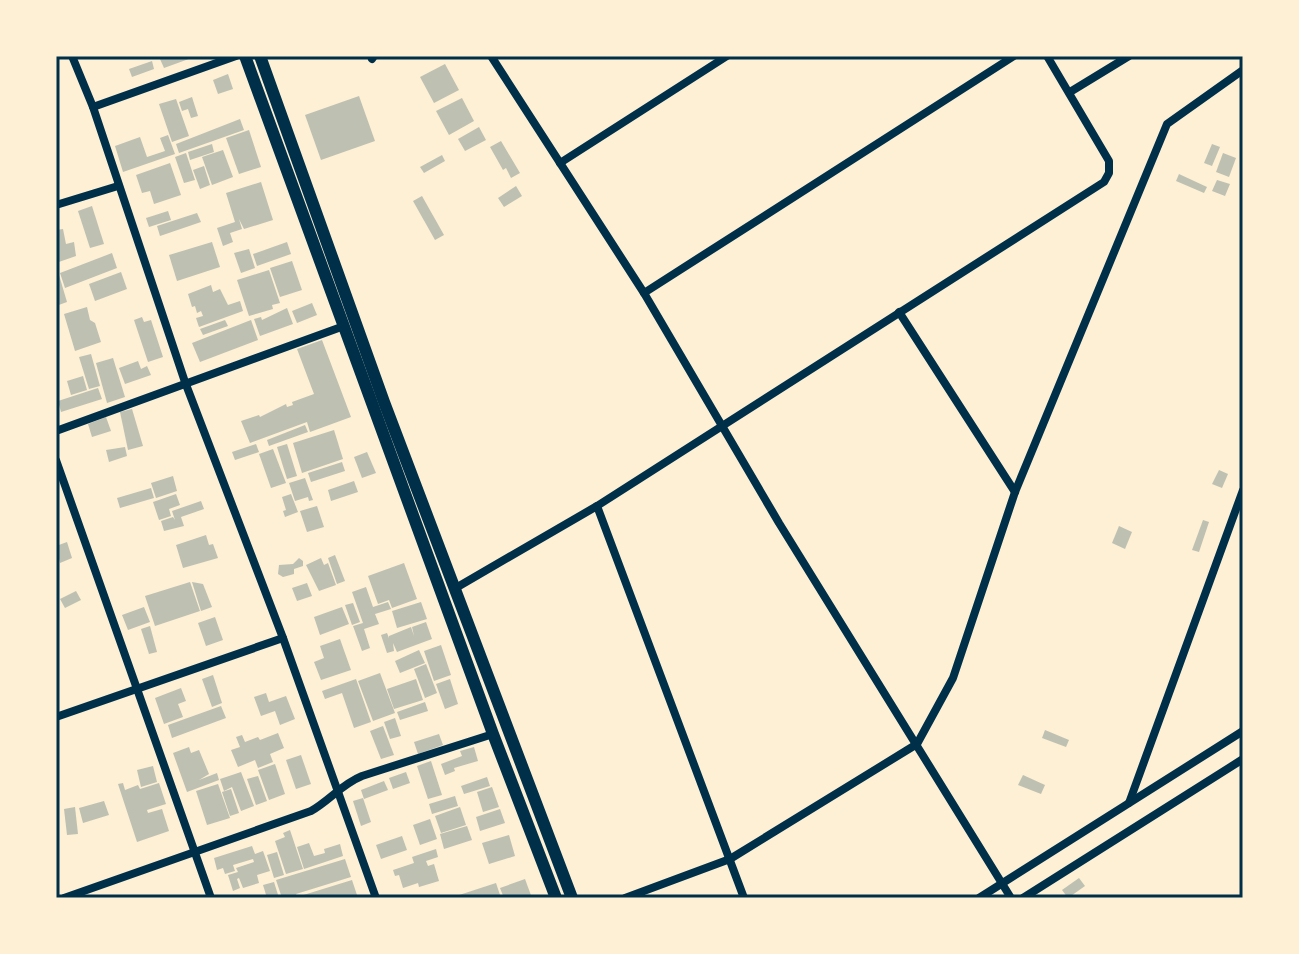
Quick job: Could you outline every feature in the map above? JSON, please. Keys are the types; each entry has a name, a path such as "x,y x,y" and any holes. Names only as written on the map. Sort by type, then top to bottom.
{"main road":[{"path":"245,56 556,898"},
{"path":"260,56 454,589 572,898"}],"street":[{"path":"72,56 93,107 185,382 283,638 376,898"},
{"path":"93,107 236,56"},
{"path":"491,56 644,293 779,523 1011,898"},
{"path":"560,163 727,56"},
{"path":"644,293 1014,56"},
{"path":"454,589 597,506 1104,182 1109,173 1109,161 1047,56"},
{"path":"1070,92 1129,56"},
{"path":"625,898 730,859 917,744 953,678 1015,492 1167,124 1243,70"},
{"path":"56,205 118,186"},
{"path":"899,312 1015,492"},
{"path":"56,431 344,326"},
{"path":"56,460 211,898"},
{"path":"1129,803 1243,490"},
{"path":"597,506 744,898"},
{"path":"56,717 283,638"},
{"path":"979,898 1243,731"},
{"path":"64,898 311,811 326,802 347,782 362,776 493,734"},
{"path":"1023,898 1243,759"}],"building":[{"path":"197,56 164,68 160,59"},
{"path":"152,61 154,69 132,77 129,69"},
{"path":"445,64 459,90 434,103 420,77"},
{"path":"228,74 233,89 218,94 213,80"},
{"path":"359,96 375,141 321,160 305,115"},
{"path":"192,97 198,116 191,118 188,109 182,111 179,102"},
{"path":"462,98 474,121 449,135 436,111"},
{"path":"176,99 189,136 172,142 159,104"},
{"path":"240,119 244,130 179,153 176,144"},
{"path":"479,127 486,140 465,151 458,139"},
{"path":"249,130 261,167 239,174 226,138"},
{"path":"168,135 175,154 123,172 115,146 140,137 147,157 165,151 160,138"},
{"path":"501,141 520,173 511,178 490,147"},
{"path":"212,144 214,152 190,160 188,152"},
{"path":"1212,144 1220,147 1212,166 1204,163"},
{"path":"223,150 233,177 212,185 202,157"},
{"path":"186,153 195,180 184,183 175,157"},
{"path":"1223,153 1236,158 1229,177 1216,172"},
{"path":"442,155 445,161 424,173 420,167"},
{"path":"170,163 181,195 154,204 150,191 142,193 136,175"},
{"path":"204,166 210,185 200,189 193,170"},
{"path":"1179,174 1207,187 1204,193 1176,181"},
{"path":"1217,180 1230,184 1225,196 1212,191"},
{"path":"261,182 273,220 244,229 239,219 242,229 230,233 233,242 223,246 217,228 235,222 226,193"},
{"path":"516,186 522,196 504,207 498,198"},
{"path":"422,196 444,235 435,240 413,201"},
{"path":"92,206 104,244 90,248 78,211"},
{"path":"168,211 171,220 149,227 146,218"},
{"path":"197,213 201,222 160,236 157,226"},
{"path":"63,229 66,244 74,242 76,256 56,263 56,230"},
{"path":"212,242 220,267 177,281 169,255"},
{"path":"287,242 291,254 257,266 253,254"},
{"path":"249,249 255,268 241,273 234,253"},
{"path":"112,253 117,268 65,288 60,273"},
{"path":"292,261 302,290 280,297 270,268"},
{"path":"269,270 280,303 272,305 273,309 249,316 237,280"},
{"path":"121,272 127,289 95,301 89,284"},
{"path":"59,275 67,302 56,306 56,276"},
{"path":"211,285 213,292 220,289 228,305 240,301 243,311 199,327 196,318 203,316 201,311 197,313 195,306 192,307 188,294"},
{"path":"312,303 317,315 297,323 292,311"},
{"path":"87,307 101,342 75,351 64,314"},
{"path":"287,308 293,324 260,336 254,319 261,317 262,320"},
{"path":"142,317 144,322 151,320 163,357 148,362 134,320"},
{"path":"225,320 228,326 203,335 200,329"},
{"path":"251,320 258,340 200,362 192,343"},
{"path":"322,340 351,417 310,432 307,422 250,443 241,421 260,417 286,404 287,407 293,405 292,402 314,394 297,349"},
{"path":"91,354 100,386 89,389 79,357"},
{"path":"113,358 125,397 107,403 96,363"},
{"path":"138,361 141,369 147,366 151,375 125,384 119,368"},
{"path":"83,376 87,390 71,395 67,381"},
{"path":"98,388 102,399 61,412 58,401"},
{"path":"132,409 143,446 128,450 120,412"},
{"path":"106,417 111,431 92,437 88,424"},
{"path":"305,425 308,432 269,446 267,440"},
{"path":"334,430 343,459 302,473 293,443"},
{"path":"256,444 259,452 235,460 232,452"},
{"path":"287,444 297,476 287,479 277,447"},
{"path":"125,447 127,456 109,462 106,450"},
{"path":"273,449 286,483 271,488 259,454"},
{"path":"367,452 376,473 362,478 354,457"},
{"path":"342,462 345,471 311,482 308,473"},
{"path":"1219,470 1228,474 1222,488 1212,484"},
{"path":"173,476 177,491 156,498 151,483"},
{"path":"305,478 313,500 309,501 308,497 295,501 289,483"},
{"path":"354,481 358,492 331,501 328,490"},
{"path":"151,488 154,498 120,508 117,498"},
{"path":"176,494 180,505 169,509 171,516 159,520 153,502"},
{"path":"291,494 298,512 285,517 282,497"},
{"path":"201,501 204,509 181,517 184,526 164,531 161,521 173,517 175,520 172,511"},
{"path":"317,506 324,527 307,532 300,511"},
{"path":"1203,520 1209,522 1199,552 1192,550"},
{"path":"1119,526 1132,532 1125,549 1112,543"},
{"path":"206,535 218,558 183,568 176,545"},
{"path":"67,542 72,558 60,563 56,546"},
{"path":"335,555 345,581 337,584 328,558"},
{"path":"299,558 303,566 294,569 294,574 283,577 278,574 279,565 293,564"},
{"path":"321,558 324,565 328,563 336,585 319,591 306,565"},
{"path":"404,563 417,599 392,608 389,600 378,604 368,576"},
{"path":"190,582 200,611 155,626 145,596"},
{"path":"192,582 203,584 212,607 201,611"},
{"path":"307,583 312,596 297,601 292,588"},
{"path":"366,587 373,607 388,602 391,609 375,614 379,624 364,629 370,648 362,651 353,626 363,623 352,592"},
{"path":"76,591 81,600 65,608 60,599"},
{"path":"421,602 427,619 397,628 392,611"},
{"path":"353,603 360,622 352,625 345,605"},
{"path":"144,607 150,622 128,630 122,615"},
{"path":"342,607 349,624 320,635 314,617"},
{"path":"215,617 223,640 206,646 198,623"},
{"path":"426,622 432,639 397,652 393,643 394,651 387,653 381,635 387,633 389,638 411,627 414,636 412,627"},
{"path":"150,626 157,652 149,654 141,629"},
{"path":"340,639 351,670 321,680 314,662 324,658 320,646"},
{"path":"441,645 451,675 434,681 424,651"},
{"path":"419,650 425,663 400,673 395,661"},
{"path":"426,664 437,693 425,698 414,669"},
{"path":"380,673 395,713 373,721 358,681"},
{"path":"213,675 222,703 212,707 202,679"},
{"path":"356,679 371,722 354,728 342,693 325,699 322,691"},
{"path":"416,679 423,700 394,709 387,689"},
{"path":"450,679 458,704 445,709 436,684"},
{"path":"181,688 186,701 178,704 183,717 164,724 155,698"},
{"path":"266,693 269,702 286,696 295,719 280,725 275,711 261,716 254,697"},
{"path":"425,702 428,711 400,720 397,712"},
{"path":"221,706 226,718 172,738 168,725"},
{"path":"395,718 401,736 390,739 384,722"},
{"path":"383,726 394,755 381,759 370,731"},
{"path":"1045,730 1069,740 1066,747 1042,738"},
{"path":"278,733 284,748 270,754 273,762 258,768 255,760 238,767 231,750 240,747 236,737 242,735 245,742"},
{"path":"439,734 443,745 418,754 414,742"},
{"path":"189,747 191,753 199,750 209,774 199,780 217,773 219,780 187,792 173,753"},
{"path":"474,747 478,761 454,768 455,771 445,775 441,764 462,756 460,751"},
{"path":"301,755 311,784 296,789 286,760"},
{"path":"431,761 442,795 428,799 417,766"},
{"path":"275,764 285,794 269,800 258,770"},
{"path":"153,766 157,782 141,787 137,770"},
{"path":"241,772 254,806 241,811 232,787 224,791 220,779"},
{"path":"406,772 410,783 393,789 389,778"},
{"path":"1023,775 1045,785 1041,794 1018,785"},
{"path":"258,776 267,801 256,805 247,779"},
{"path":"487,777 490,786 464,794 461,786"},
{"path":"384,781 388,790 364,799 361,790"},
{"path":"123,783 125,790 159,783 166,804 147,810 148,813 162,809 169,831 137,842 118,784"},
{"path":"218,784 230,818 207,825 196,791"},
{"path":"492,787 499,807 483,812 477,792"},
{"path":"231,789 239,813 230,816 222,792"},
{"path":"455,796 458,806 432,814 429,804"},
{"path":"363,798 371,822 361,826 353,801"},
{"path":"104,801 109,815 83,823 79,808"},
{"path":"75,807 78,834 67,835 64,809"},
{"path":"460,807 466,825 441,833 435,816"},
{"path":"500,809 505,823 480,831 476,817"},
{"path":"430,819 437,839 420,845 413,825"},
{"path":"467,826 472,840 444,849 440,834"},
{"path":"290,830 303,869 286,874 275,841 285,837 283,833"},
{"path":"509,835 515,856 489,864 482,843"},
{"path":"402,836 407,850 381,859 376,845"},
{"path":"309,843 314,856 340,844 343,856 304,869 297,847"},
{"path":"252,846 255,854 263,851 270,871 257,875 259,883 243,888 237,879 240,888 233,891 228,875 238,872 236,868 254,862 253,859 233,865 235,871 225,874 223,868 217,870 214,858"},
{"path":"436,849 438,857 426,861 428,866 434,864 439,881 403,888 399,875 395,876 393,870 414,863 412,857"},
{"path":"277,852 284,875 274,878 267,855"},
{"path":"345,859 351,877 296,894 297,897 352,880 357,895 347,898 282,898 276,880"},
{"path":"1079,878 1085,886 1068,898 1062,890"},
{"path":"525,879 532,898 504,898 500,888"},
{"path":"274,882 279,898 267,898 263,885"},
{"path":"496,883 501,898 453,898 453,897"}]}
